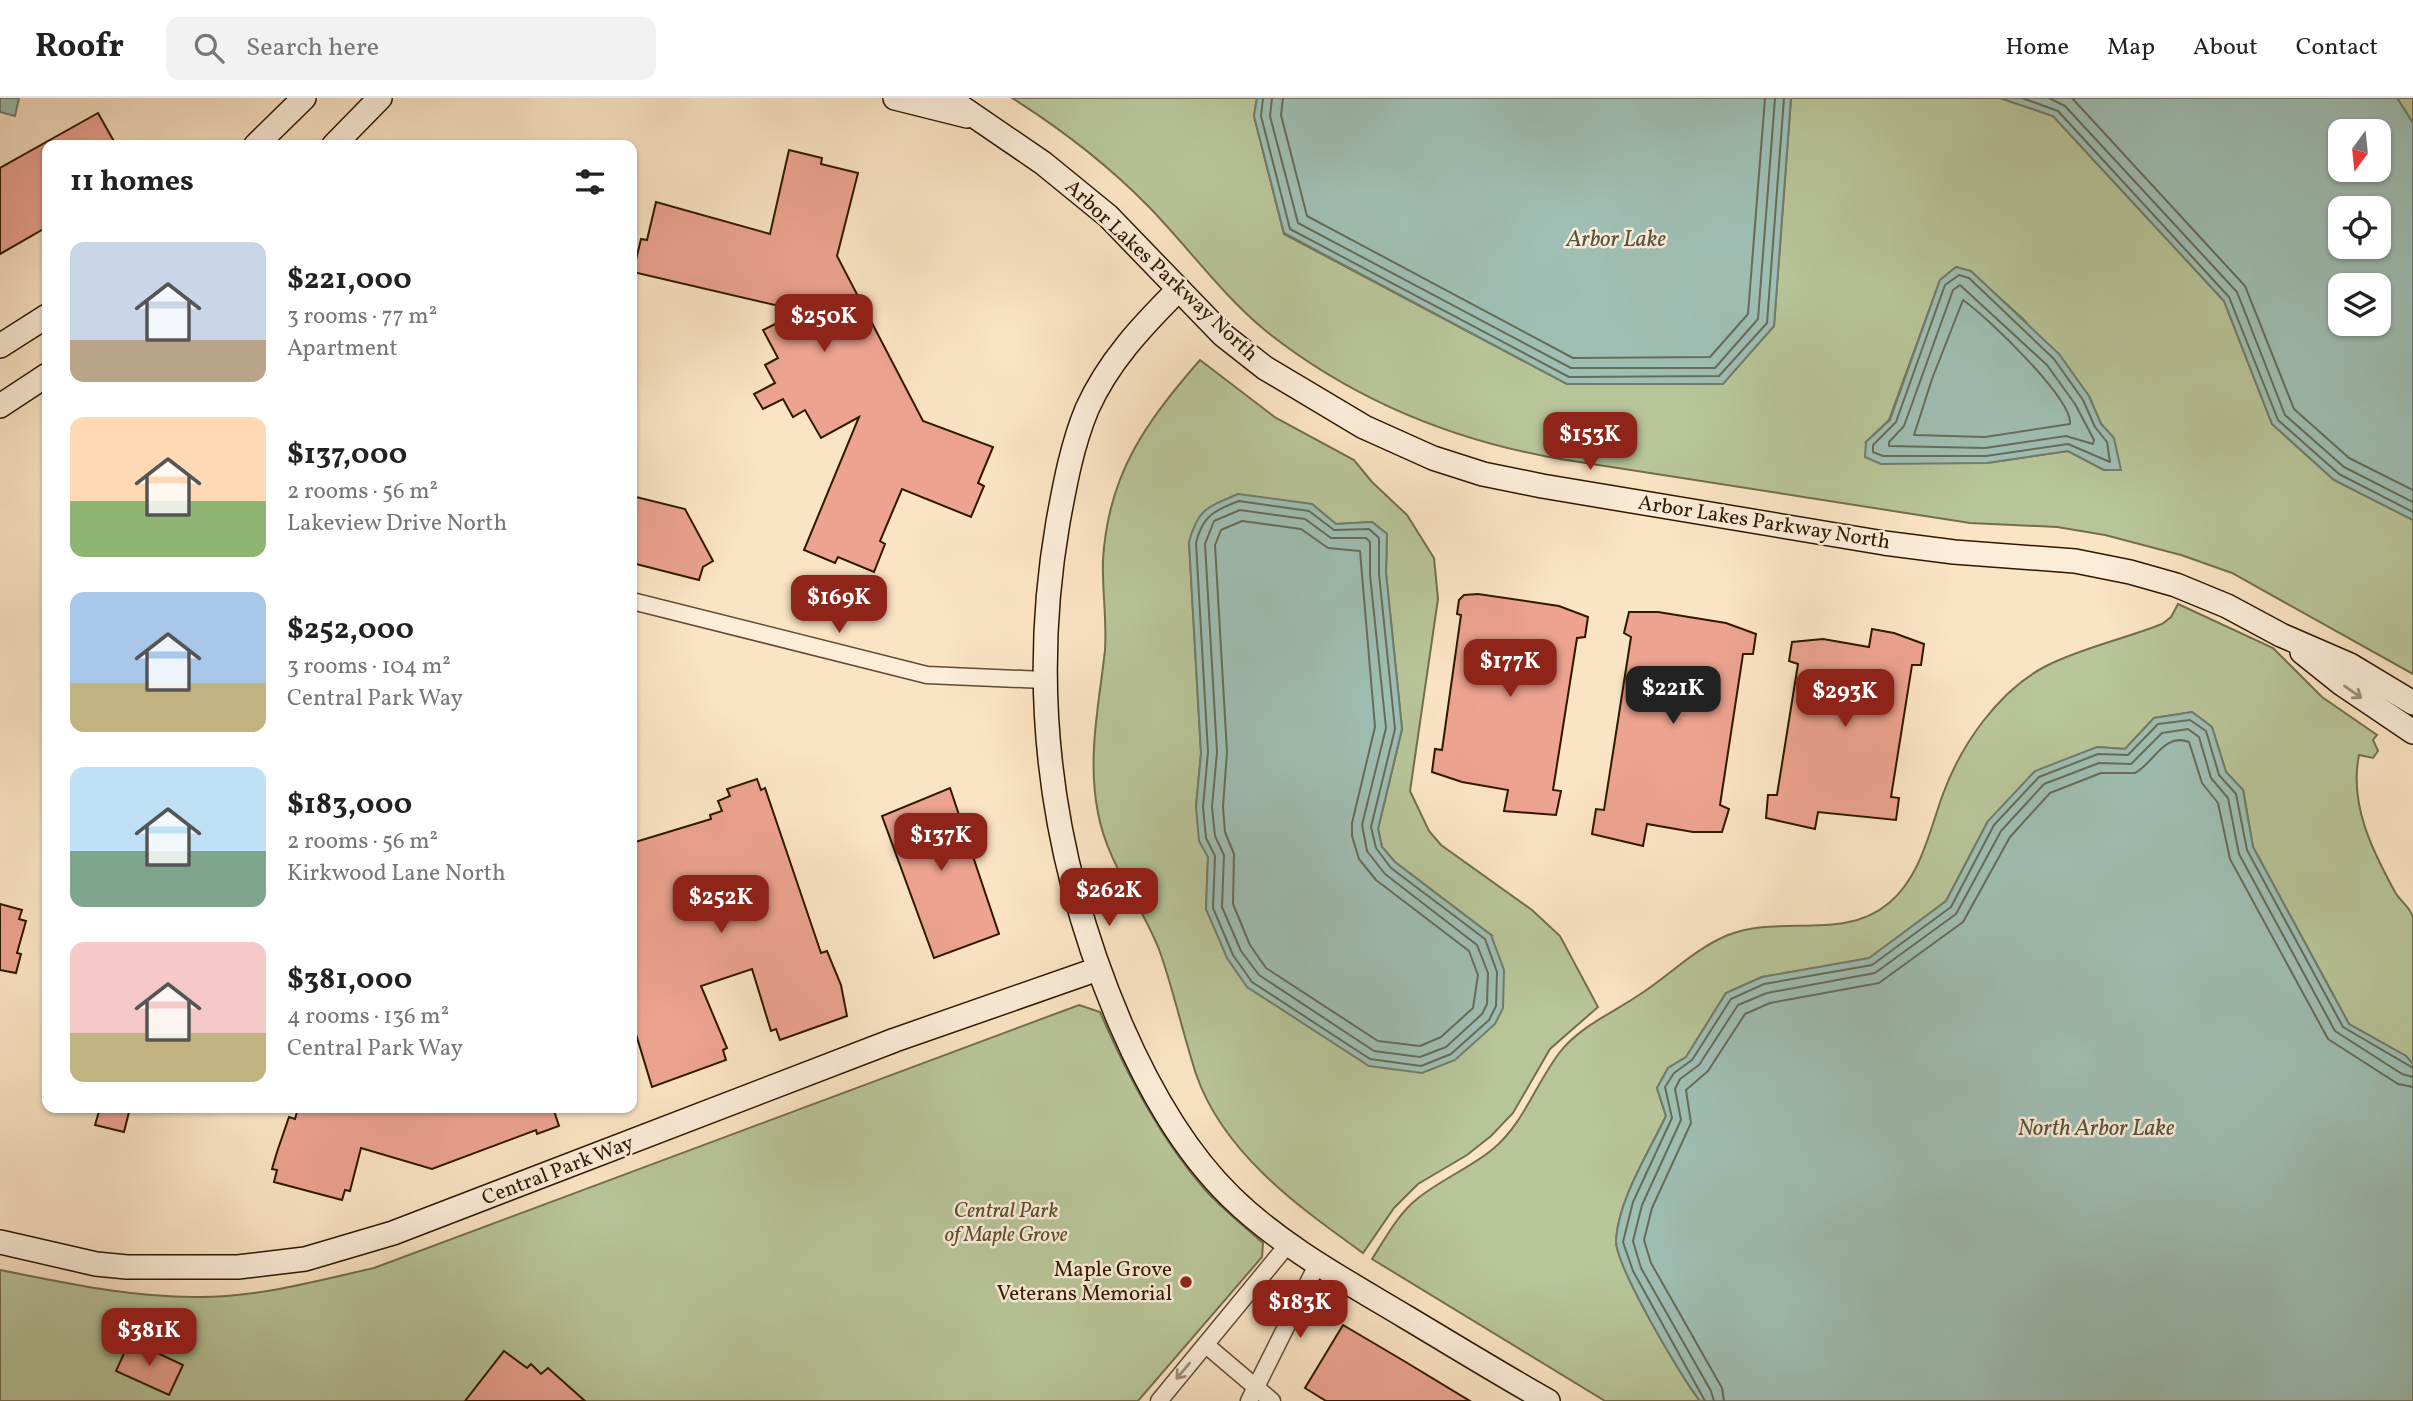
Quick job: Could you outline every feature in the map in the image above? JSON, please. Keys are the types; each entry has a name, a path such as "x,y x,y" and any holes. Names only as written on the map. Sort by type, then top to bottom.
{"street":[{"path":"261,140 304,98"},
{"path":"339,140 380,98"},
{"name":"Arbor Lakes Parkway North","path":"895,98 977,118"},
{"name":"Arbor Lakes Parkway North","path":"948,98 1043,163 1108,216 1223,335 1265,368 1316,401 1364,427 1433,458 1483,474 1542,486 1884,543 1954,552 2075,561 2176,585 2227,606 2281,635 2350,665 2413,703"},
{"path":"1178,290 1129,341 1087,409 1078,435 1054,545 1046,618 1044,680 1049,760 1066,864 1098,969 1136,1059 1177,1133 1230,1196 1318,1263 1548,1401"},
{"path":"0,346 11,335 42,319"},
{"path":"0,406 42,379"},
{"path":"637,602 927,675 1044,680"},
{"name":"Arbor Lakes Parkway North","path":"2281,635 2342,684 2413,732"},
{"name":"Central Park Way","path":"0,1242 96,1264 127,1267 238,1267 305,1259 393,1233 895,1040 1098,969"},
{"path":"1159,1401 1290,1243"},
{"path":"1252,1395 1318,1263"},
{"path":"1206,1345 1252,1395 1272,1401"}],"green space":[{"path":"1012,98 1257,98 1254,116 1284,234 1567,384 1722,384 1774,326 1791,98 2000,98 2053,116 2224,301 2272,424 2334,480 2413,520 2413,674 2232,573 2181,555 2105,535 2057,527 1970,523 1560,459 1480,441 1405,414 1333,377 1266,331 1235,302 1163,222 1118,177","holes":["1956,267 1971,272 2023,319 2089,396 2101,424 2114,438 2104,470 2068,451 1987,463 1946,461 1866,442 1889,420 1940,280"]},
{"path":"2397,98 2413,98 2413,123"},
{"path":"1200,360 1276,418 1354,460 1372,482 1407,515 1434,558 1438,599 1410,791 1429,831 1441,845 1532,910 1560,936 1598,1007 1550,1049 1513,1113 1491,1136 1467,1155 1418,1184 1394,1208 1363,1253 1289,1197 1244,1153 1224,1129 1196,1074 1170,982 1153,934 1117,868 1098,813 1094,751 1105,650 1103,560 1106,529 1122,475 1133,451 1163,405","holes":["1312,504 1336,524 1372,522 1387,534 1386,573 1402,729 1378,829 1382,847 1395,862 1491,935 1206,909 1208,857 1196,807 1201,753 1189,542"]},
{"path":"2178,604 2273,648 2322,697 2377,735 2373,740 2378,751 2373,758 2359,755 2357,791 2365,826 2378,860 2413,918 2413,1064 2406,1056 2349,1024 2253,847 2243,790 2226,772 2212,727 2192,712 2154,718 2125,749 2097,747 1988,821 1946,901 1869,959 1762,977 1726,993 1686,1057 1668,1068 1657,1088 1666,1116 1628,1192 1616,1240 1626,1273 1637,1296 1665,1347 1700,1401 1605,1401 1372,1259 1410,1205 1484,1156 1504,1139 1560,1052 1587,1027 1650,988 1704,948 1728,935 1748,929 1852,922 1871,915 1889,903 1909,880 1916,867 1960,757 1983,721 1997,705 2012,690 2046,666 2162,624 2171,617"},
{"name":"Central Park of Maple Grove","path":"1079,1005 1100,1012 1146,1106 1190,1172 1214,1199 1263,1243 1262,1257 1138,1401 0,1401 0,1270 125,1292 200,1297 266,1291 374,1268"}],"water":[{"path":"0,98 19,98 15,116 0,112"},
{"name":"Arbor Lake","path":"1257,98 1791,98 1774,326 1723,384 1567,384 1284,233 1254,116"},
{"path":"2000,98 2397,98 2413,123 2413,520 2334,480 2272,424 2224,301 2053,116"},
{"path":"1956,267 1971,271 2059,354 2089,396 2101,424 2114,438 2121,470 2104,470 2068,451 1987,463 1881,464 1865,457 1866,442 1890,420 1940,280"},
{"path":"1238,494 1312,504 1336,524 1372,522 1387,534 1386,573 1402,729 1378,829 1382,847 1395,862 1491,935 1504,970 1503,1008 1495,1024 1455,1060 1422,1073 1369,1066 1247,987 1227,958 1206,909 1208,857 1199,841 1196,807 1201,753 1189,542 1196,522 1206,510"},
{"name":"North Arbor Lake","path":"2192,712 2212,727 2226,772 2243,790 2253,847 2349,1024 2406,1056 2413,1064 2413,1401 1700,1401 1665,1347 1637,1296 1626,1273 1616,1240 1628,1192 1666,1116 1657,1088 1668,1068 1686,1057 1726,993 1762,977 1869,958 1946,901 1988,821 2035,771 2097,747 2125,749 2154,718"}],"building":[{"path":"98,113 113,140 50,140"},
{"path":"42,144 42,230 0,254 0,168"},
{"path":"789,150 822,158 821,164 858,173 837,256 923,421 993,447 978,483 984,486 971,517 902,489 880,541 885,544 874,572 838,557 835,563 804,550 859,417 821,438 805,410 793,417 783,399 763,409 754,394 775,383 765,365 778,358 763,330 801,311 637,273 641,239 647,240 656,202 770,234"},
{"path":"637,497 685,509 713,561 703,567 699,580 637,564"},
{"path":"1478,594 1559,606 1588,617 1585,637 1577,638 1553,790 1561,791 1556,815 1504,811 1508,790 1462,782 1432,772 1435,749 1442,750 1461,615 1457,614 1459,600 1464,595"},
{"path":"1629,612 1658,612 1726,623 1756,634 1753,654 1743,654 1720,805 1729,809 1722,832 1693,832 1647,824 1643,846 1592,834 1596,809 1604,810 1631,637 1624,633"},
{"path":"1872,629 1894,633 1924,644 1921,665 1912,665 1891,797 1899,798 1896,820 1818,812 1815,829 1766,818 1768,795 1777,795 1798,664 1789,661 1792,642 1823,639 1869,647"},
{"path":"757,779 761,790 765,788 821,953 827,951 841,985 847,1016 780,1040 776,1029 771,1031 752,969 701,986 727,1048 723,1050 726,1060 652,1087 637,1038 637,841 711,819 710,815 722,811 718,801 730,796 727,789"},
{"path":"950,788 999,934 934,958 882,816"},
{"path":"0,904 22,910 19,919 26,921 17,953 21,954 16,973 0,970"},
{"path":"99,1113 129,1113 124,1132 95,1125"},
{"path":"297,1113 555,1113 559,1126 537,1134 536,1130 432,1169 361,1148 350,1191 345,1190 342,1200 274,1182 277,1170 272,1169 277,1152 289,1117 295,1119"},
{"path":"1343,1325 1470,1401 1326,1401 1305,1388"},
{"path":"130,1340 183,1365 169,1395 116,1371"},
{"path":"504,1351 527,1368 531,1364 541,1374 548,1368 585,1401 465,1401"}],"place":[{"name":"Maple Grove Veterans Memorial","path":"1186,1282"}]}
